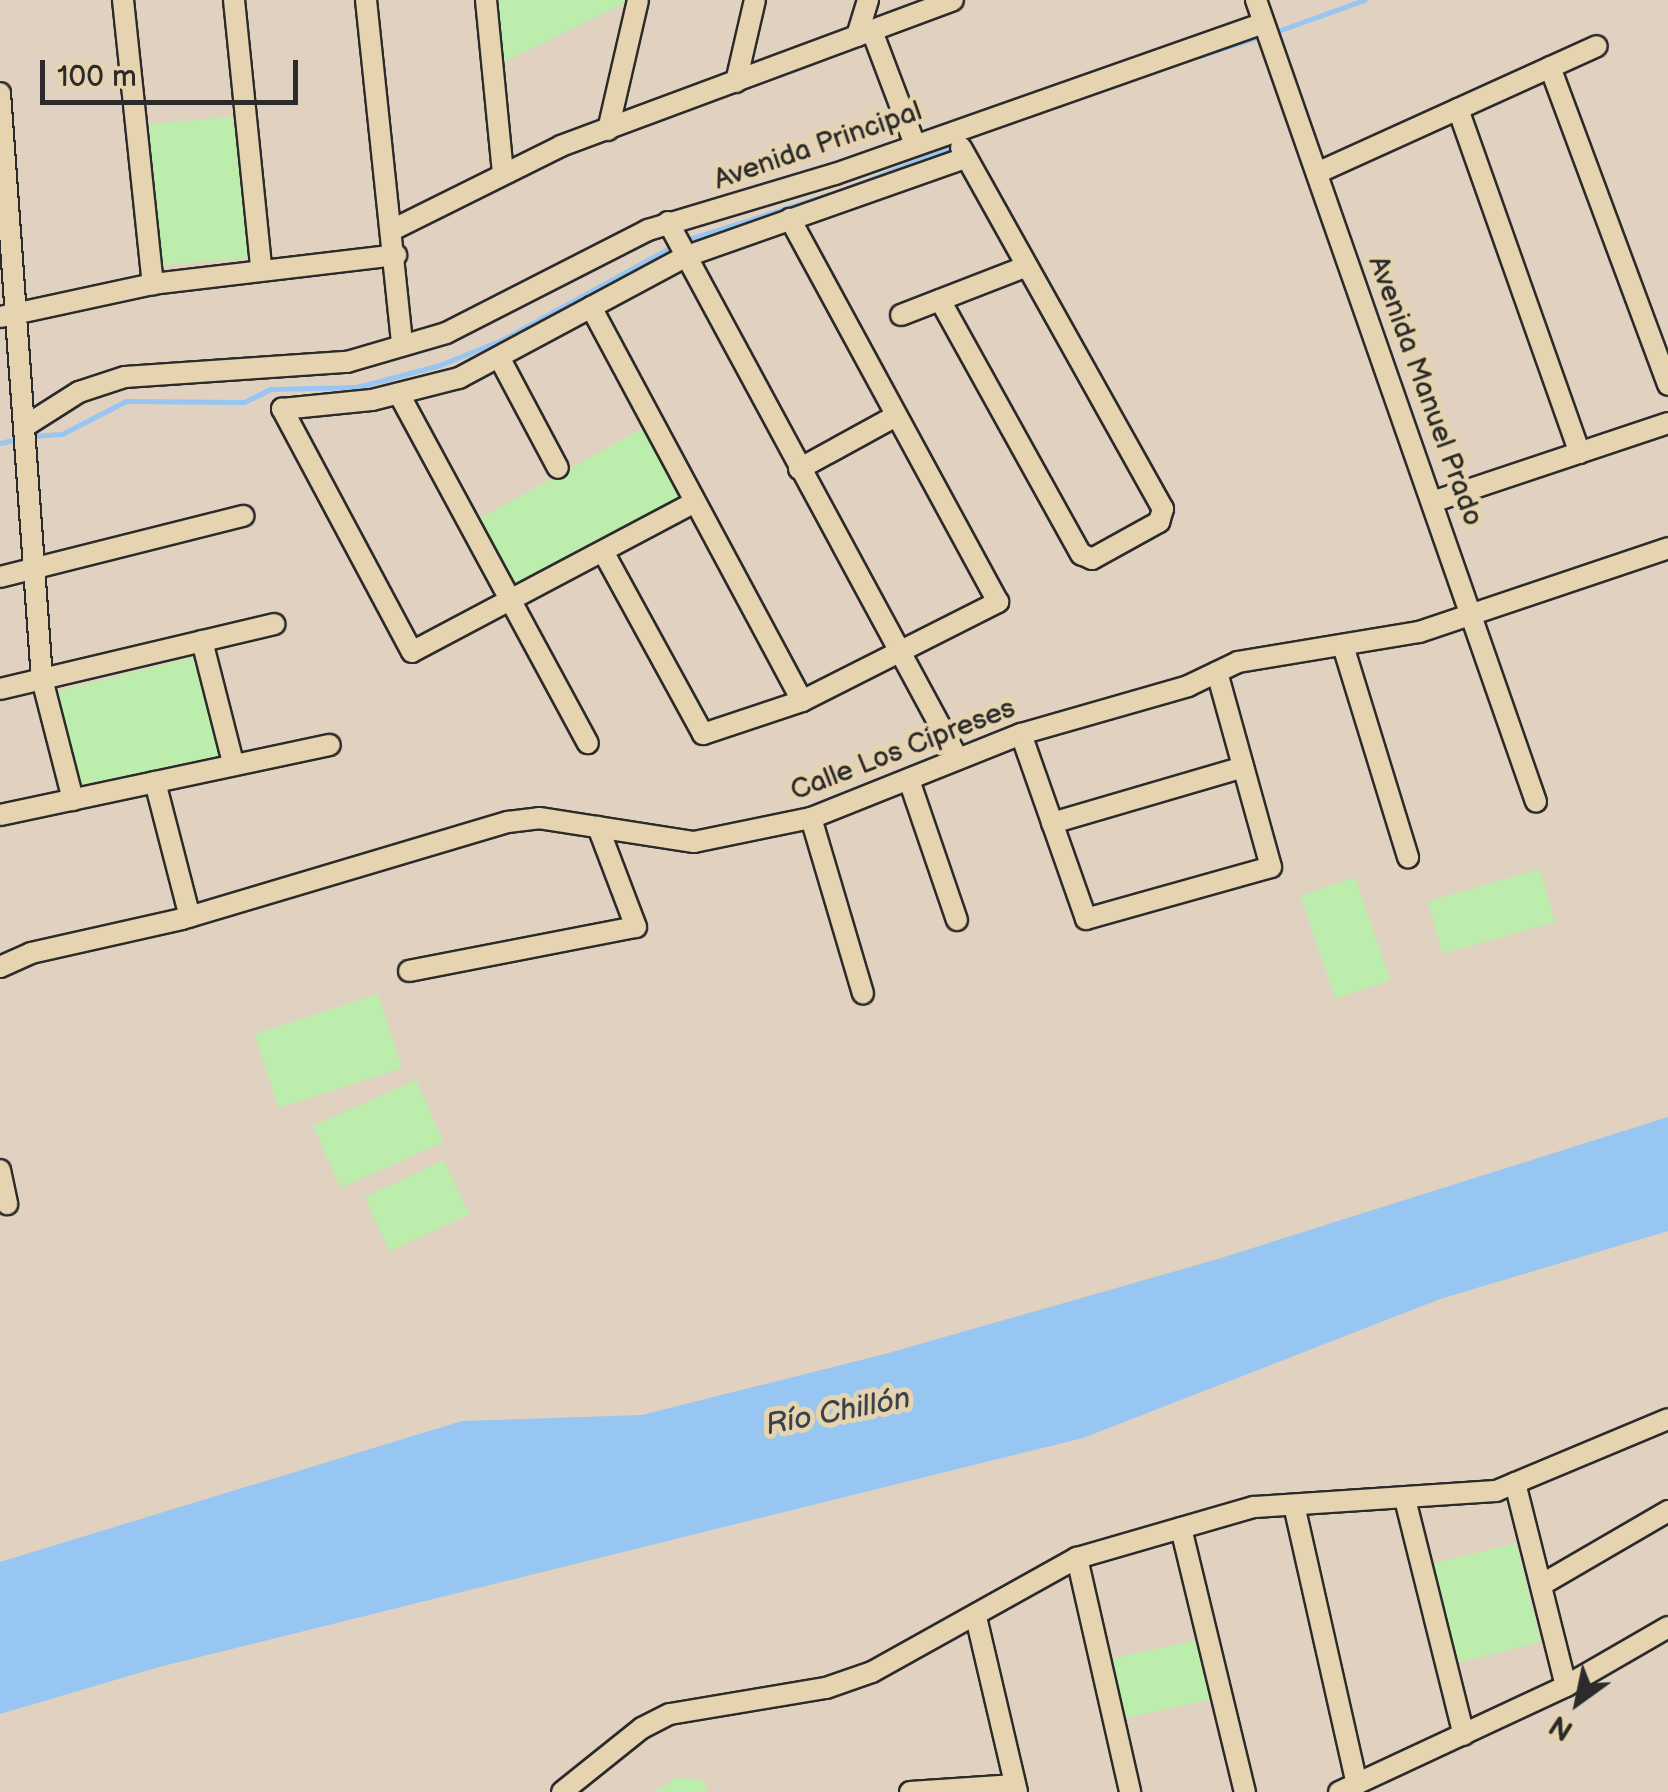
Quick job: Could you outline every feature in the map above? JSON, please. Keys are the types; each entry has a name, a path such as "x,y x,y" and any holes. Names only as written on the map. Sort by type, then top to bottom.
{"street":[{"path":"123,0 152,284"},
{"path":"234,0 261,267"},
{"path":"366,0 394,230 402,343"},
{"path":"486,0 503,172"},
{"path":"608,130 638,0"},
{"path":"736,82 755,0"},
{"path":"868,0 864,33 914,142"},
{"path":"394,230 503,172 953,0"},
{"name":"Avenida Manuel Prado","path":"1256,0 1475,613 1536,802"},
{"name":"Avenida Principal","path":"27,424 79,392 125,377 347,362 402,343 446,334 914,142 1263,23"},
{"path":"1317,173 1597,46"},
{"path":"1550,67 1668,385"},
{"path":"0,93 10,315 27,424 42,679 73,800"},
{"path":"1458,109 1580,453"},
{"path":"940,300 1082,554 1092,559 1159,522 1163,509 952,130"},
{"name":"Avenida Principal","path":"512,603 412,652 282,409 398,394 500,358 591,307 678,240 790,219 965,158"},
{"path":"605,555 703,734 802,701 901,655 998,602 894,417 790,219"},
{"path":"678,240 958,760"},
{"path":"10,315 152,284 261,267 396,255"},
{"path":"901,315 1025,267"},
{"path":"591,307 802,701"},
{"path":"500,358 558,468"},
{"path":"398,394 588,743"},
{"path":"799,469 894,417"},
{"path":"1435,501 1668,423"},
{"path":"512,603 695,502"},
{"path":"0,577 243,516"},
{"name":"Calle Los Cipreses","path":"0,967 31,952 190,917 508,822 539,818 694,842 811,818 1021,734 1188,686 1238,662 1344,649 1475,613 1668,548"},
{"path":"0,689 274,624"},
{"path":"202,642 233,764"},
{"path":"1344,649 1408,856"},
{"path":"1021,734 1086,920 1272,868 1216,672"},
{"path":"0,815 330,744"},
{"path":"1052,823 1244,767"},
{"path":"909,780 957,920"},
{"path":"154,782 190,917"},
{"path":"811,818 864,993"},
{"path":"409,972 636,927 598,827"},
{"path":"0,1170 7,1204"},
{"path":"562,1792 642,1728 670,1714 826,1688 872,1672 1076,1558 1254,1507 1472,1496 1515,1483 1668,1420"},
{"path":"1515,1483 1566,1686"},
{"path":"1406,1499 1464,1735"},
{"path":"1294,1505 1348,1788 1566,1686 1668,1628"},
{"path":"1541,1585 1668,1511"},
{"path":"1181,1528 1245,1792"},
{"path":"1076,1558 1130,1792"},
{"path":"910,1792 1016,1788 976,1617"}],"green space":[{"path":"495,0 631,0 502,63"},
{"path":"241,116 253,257 161,266 148,124"},
{"path":"643,428 681,497 511,592 472,523"},
{"path":"198,656 223,755 80,791 55,692"},
{"path":"1540,869 1555,922 1443,954 1428,901"},
{"path":"1355,877 1390,980 1336,999 1300,896"},
{"path":"378,994 402,1068 278,1108 254,1034"},
{"path":"416,1080 444,1142 340,1188 313,1126"},
{"path":"444,1160 469,1214 390,1252 364,1197"},
{"path":"1516,1543 1541,1642 1457,1663 1433,1564"},
{"path":"1198,1640 1211,1700 1126,1718 1113,1658"},
{"path":"676,1778 701,1779 708,1792 654,1792"}],"water":[{"name":"Río Chillón","path":"1668,1117 1668,1231 1440,1299 1083,1438 159,1667 0,1714 0,1562 462,1421 642,1415 885,1354 1218,1259"}],"waterway":[{"path":"1275,32 1364,0"},
{"path":"1199,56 1264,35"},
{"path":"683,241 840,191 954,146"},
{"path":"32,436 62,434 126,401 244,402 271,389 357,387 440,365 502,340 673,246"},
{"path":"0,443 21,438"}]}
